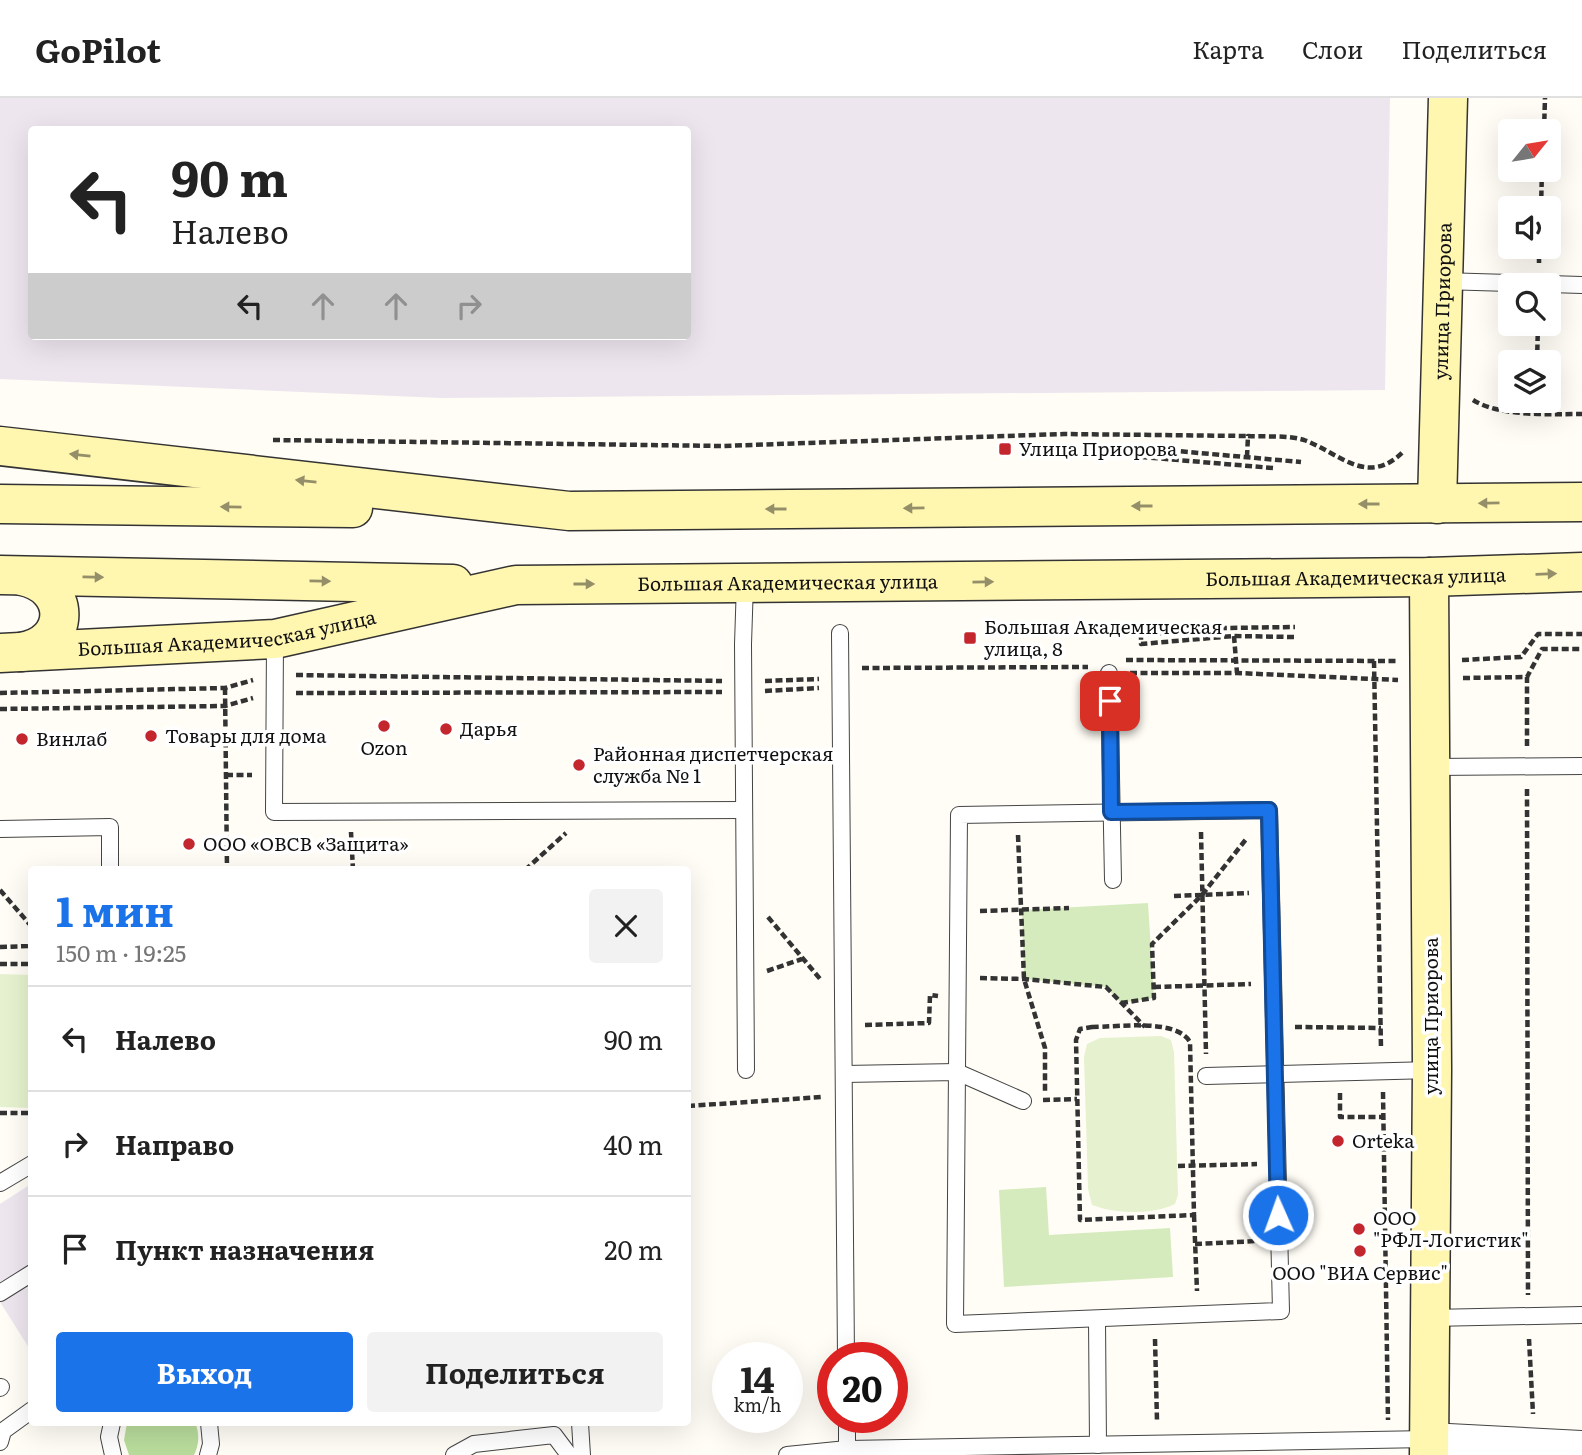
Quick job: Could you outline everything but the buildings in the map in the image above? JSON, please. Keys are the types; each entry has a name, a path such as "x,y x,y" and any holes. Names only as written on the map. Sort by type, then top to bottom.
{"main road":[{"name":"улица Приорова","path":"1437,504 1448,98"},
{"path":"0,446 569,510"},
{"path":"0,504 569,510 1582,502"},
{"name":"Большая Академическая улица","path":"11,652 275,657 516,585 1429,577 1582,572"},
{"path":"11,576 516,585"},
{"path":"11,576 46,585 55,595 59,608 54,634 46,644 11,652"},
{"name":"улица Приорова","path":"1429,577 1432,1070 1429,1447"}],"street":[{"path":"1429,1447 1582,1447"}],"lane":[{"path":"1442,281 1582,285"},
{"path":"745,583 743,686 746,1070"},
{"path":"840,633 846,1342"},
{"path":"275,657 274,812 744,810"},
{"path":"1109,673 1113,880"},
{"path":"1431,767 1582,766"},
{"path":"1269,810 1281,1311 955,1324 959,815 1200,811 1269,810"},
{"path":"0,829 110,827 110,866"},
{"path":"1206,1076 1274,1072 1432,1070"},
{"path":"844,1074 957,1072 1023,1101"},
{"path":"0,1183 28,1166"},
{"path":"0,1293 28,1276"},
{"path":"1432,1318 1582,1315"},
{"path":"1097,1320 1098,1445"},
{"path":"0,1442 3,1431 28,1413"},
{"path":"111,1426 109,1437 113,1455"},
{"path":"208,1455 211,1444 209,1426"},
{"path":"580,1426 582,1455"},
{"path":"847,1433 847,1452"},
{"path":"454,1455 474,1444 554,1435 569,1455"},
{"path":"787,1455 1098,1445 1429,1447"}],"path":[{"path":"1544,119 1545,98"},
{"path":"1469,398 1481,405 1536,414 1582,414"},
{"path":"271,440 722,446 1064,434 1248,436 1303,440 1349,464 1375,467 1393,461 1405,450 1409,439"},
{"path":"1247,457 1248,436"},
{"path":"1274,468 1142,457 1143,448 1301,462"},
{"path":"1294,637 1234,636 1141,644 1141,635 1225,628 1296,627"},
{"path":"0,709 225,706 274,693 743,686 816,679 860,668 1086,666 1109,673 1237,673 1374,678 1430,667 1521,657 1538,634 1582,634"},
{"path":"1234,636 1237,673"},
{"path":"1534,1417 1528,1317 1527,677 1542,649 1582,649"},
{"path":"0,693 225,688 275,657 816,690 840,674"},
{"path":"1109,673 1122,661 1133,659 1374,661 1527,677"},
{"path":"1374,661 1388,1426"},
{"path":"225,688 227,866"},
{"path":"531,866 592,810"},
{"path":"1121,1003 1154,998 1152,944 1202,895 1269,810"},
{"path":"350,811 353,866"},
{"path":"1200,811 1206,1076"},
{"path":"1017,813 1024,979 1045,1048 1045,1100"},
{"path":"745,889 843,1006"},
{"path":"0,890 28,922"},
{"path":"1174,896 1270,892"},
{"path":"958,911 1069,908"},
{"path":"0,947 28,946"},
{"path":"746,978 802,959"},
{"path":"0,964 28,964"},
{"path":"958,978 1024,979 1106,987 1145,1027"},
{"path":"1154,987 1273,984"},
{"path":"843,1026 929,1023 930,995"},
{"path":"1290,1017 1291,1027 1381,1028"},
{"path":"1194,1215 1080,1220 1076,1040 1080,1029 1170,1027 1185,1033 1190,1042 1198,1315"},
{"path":"1339,1071 1340,1117 1383,1117"},
{"path":"691,1105 844,1096"},
{"path":"1023,1101 1077,1099"},
{"path":"0,1113 28,1112"},
{"path":"1178,1166 1277,1164"},
{"path":"1195,1244 1279,1241"},
{"path":"1154,1317 1158,1428"}],"shaded area":[{"path":"0,98 1390,98 1385,390 441,398 0,379"},
{"path":"28,1186 28,1346 0,1302 0,1204"}],"green space":[{"path":"1148,903 1154,998 1121,1003 1106,987 1024,979 1022,910"},
{"path":"0,974 28,975 28,1108 0,1107"},
{"path":"1161,1036 1171,1040 1174,1052 1178,1195 1175,1204 1156,1210 1134,1212 1092,1205 1088,1189 1084,1057 1087,1044 1100,1038"},
{"path":"1046,1187 1049,1235 1170,1228 1173,1277 1004,1287 999,1190"},
{"path":"126,1426 196,1426 198,1431 194,1455 129,1455 124,1440"}],"place":[{"name":"Улица Приорова","path":"1005,449"},
{"name":"Большая Академическая улица, 8","path":"970,638"},
{"name":"Ozon","path":"384,726"},
{"name":"Дарья","path":"446,729"},
{"name":"Товары для дома","path":"151,736"},
{"name":"Винлаб","path":"22,739"},
{"name":"Районная диспетчерская служба № 1","path":"579,765"},
{"name":"ООО «ОВСВ «Защита»","path":"189,844"},
{"name":"Orteka","path":"1338,1141"},
{"name":"ООО \"РФЛ-Логистик\"","path":"1359,1229"},
{"name":"ООО \"ВИА Сервис\"","path":"1360,1251"}],"route":[{"path":"1110,701 1111,812 1269,810 1278,1215"}]}
